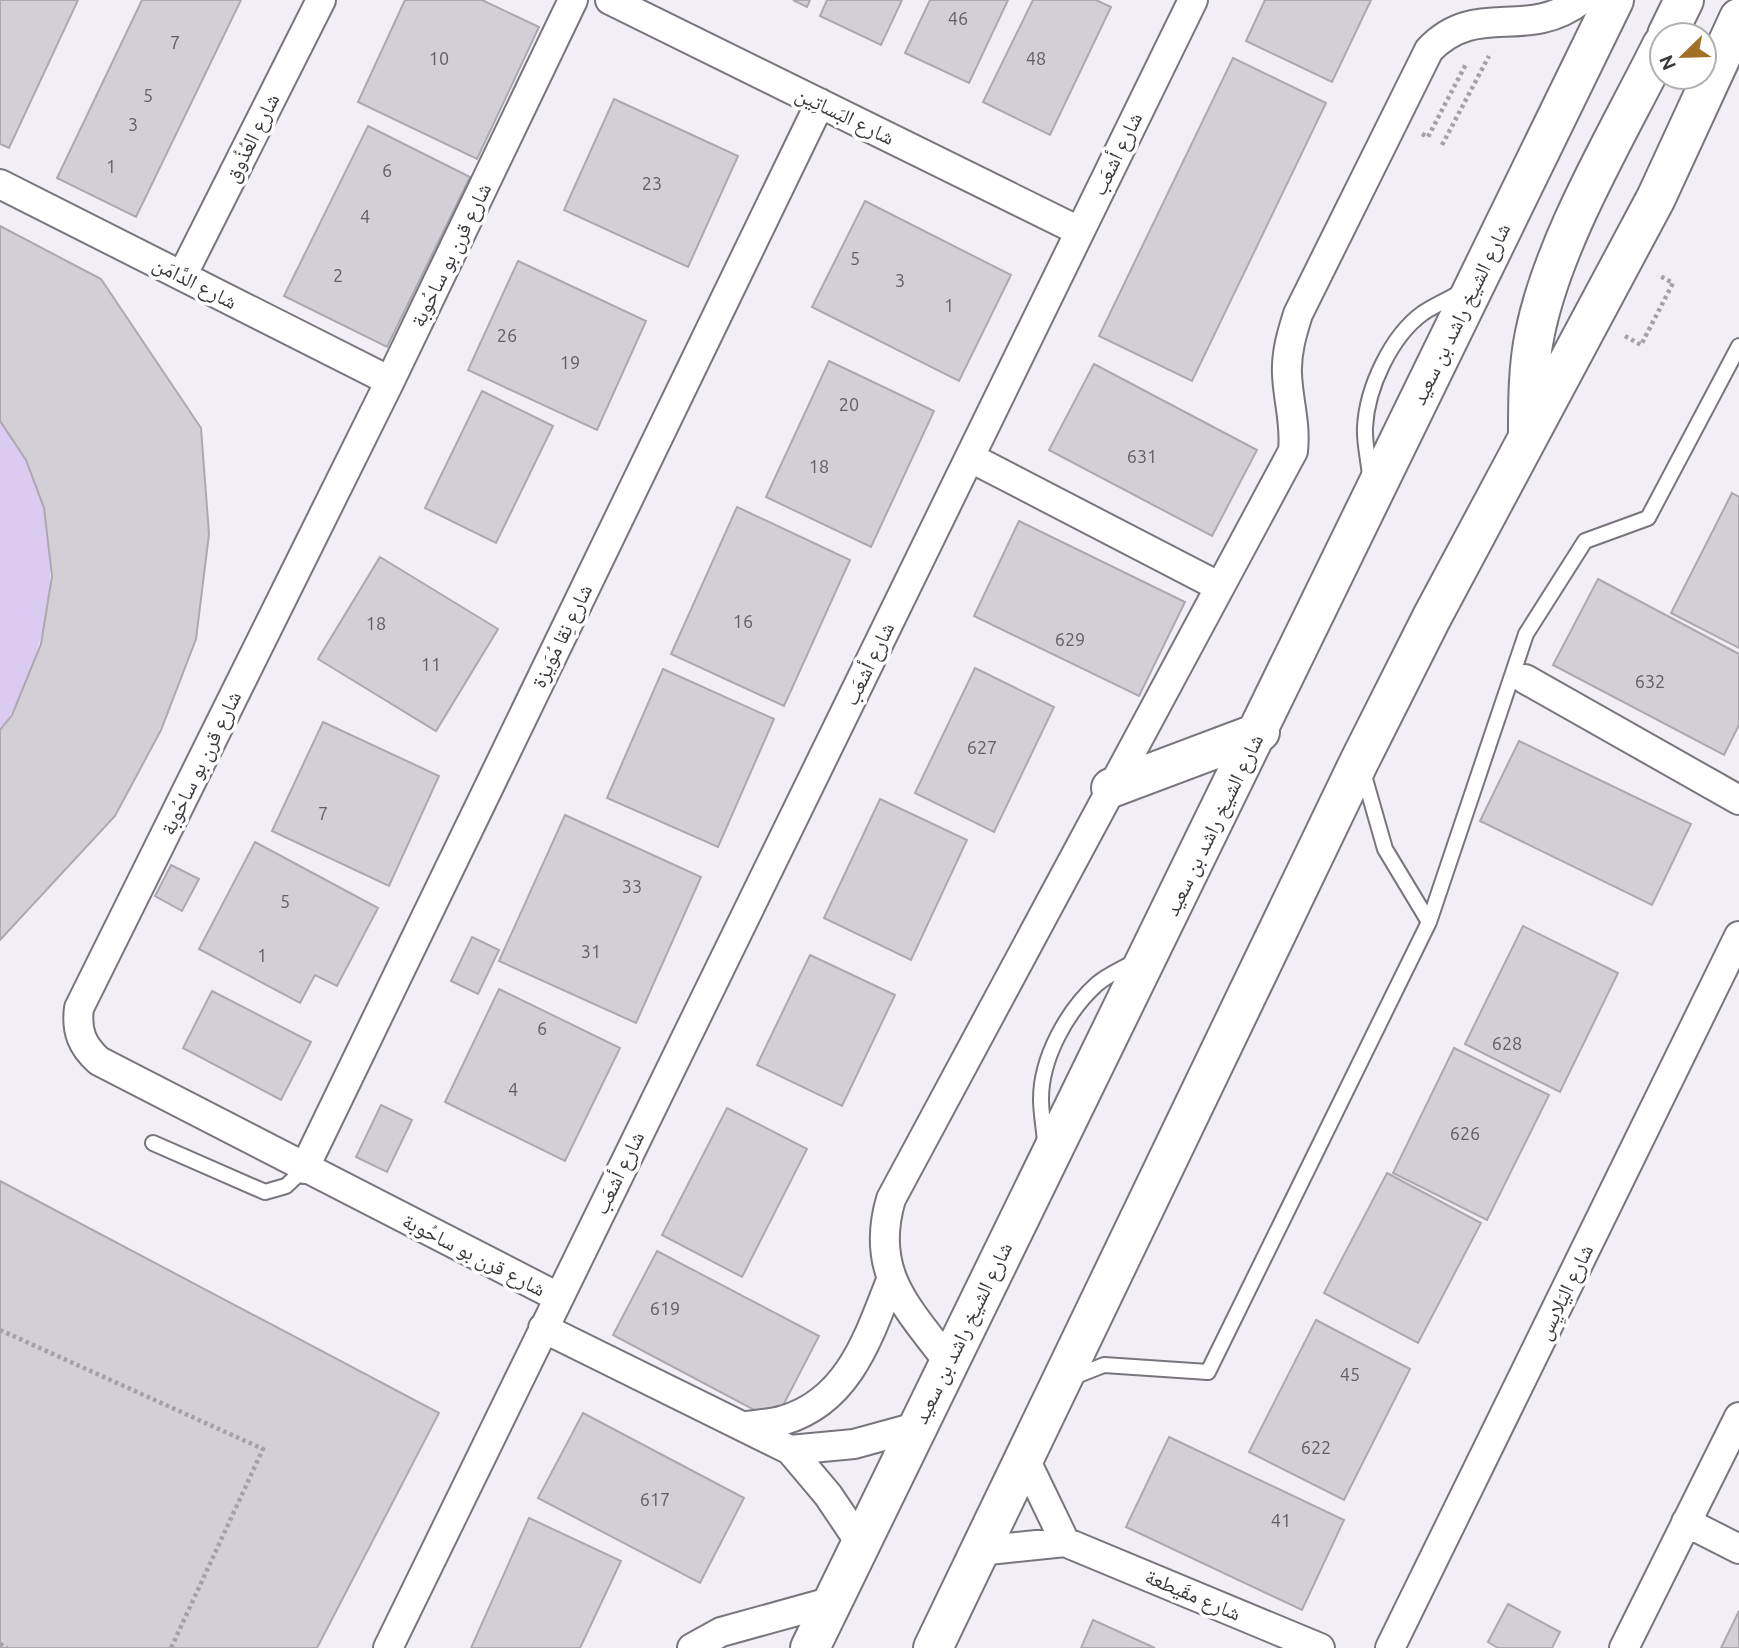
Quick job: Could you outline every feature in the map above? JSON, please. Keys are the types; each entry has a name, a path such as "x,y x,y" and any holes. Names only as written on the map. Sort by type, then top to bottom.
{"main road":[{"name":"شارع الشيخ راشد بن سعيد","path":"810,1648 916,1427 950,1364 1260,732 1372,495 1614,0"},
{"path":"1674,21 1684,0"},
{"path":"933,1648 1360,760 1432,617 1656,198 1737,29"},
{"path":"1528,440 1528,387 1535,334 1549,282 1569,233 1648,73"},
{"path":"1111,788 1260,732"}],"street":[{"name":"شارع العُذُوق","path":"183,276 321,0"},
{"name":"شارع قرن بو ساحُوبة","path":"558,1297 304,1169 99,1061 83,1043 78,1020 79,1008 390,381 573,0"},
{"name":"شارع البَساتِين","path":"610,0 1079,231"},
{"name":"شارع أشعَب","path":"388,1648 1193,0"},
{"path":"950,1364 891,1280 883,1253 883,1225 891,1199 1293,451 1296,427 1287,373 1289,343 1298,314 1429,50 1444,35 1462,25 1525,23 1549,18 1581,0"},
{"name":"شارع نِقا مُوَيزة","path":"304,1169 820,103"},
{"name":"شارع الدَّامَن","path":"0,184 390,381"},
{"path":"971,458 1220,587"},
{"path":"1525,679 1739,800"},
{"name":"شارع اليَلايِس","path":"1390,1648 1739,936"},
{"path":"747,1426 785,1420 820,1403 848,1376 867,1342 891,1280"},
{"path":"543,1328 747,1426 790,1450 828,1495 861,1544"},
{"path":"1623,1648 1739,1416"},
{"path":"790,1450 854,1444 916,1427"},
{"path":"1025,1459 1065,1542"},
{"path":"1686,1522 1739,1549"},
{"name":"شارع مقَيطعة","path":"979,1551 1065,1542 1320,1648"},
{"path":"692,1648 721,1632 833,1601"}],"lane":[{"path":"1060,1382 1104,1365 1208,1372 1429,922 1526,634 1585,541 1648,517 1739,346"},
{"path":"1360,760 1385,849 1429,922"},
{"path":"153,1143 265,1192 286,1186 304,1169"}],"path":[{"path":"1442,145 1493,48"},
{"path":"1394,119 1428,137 1472,53"},
{"path":"0,1330 263,1449 171,1648"},
{"path":"0,1644 7,1648"}],"shaded area":[{"path":"0,421 27,461 37,487 49,541 50,567 45,621 38,647 16,703 0,730"}],"building":[{"path":"0,0 78,0 9,148 0,144"},
{"path":"142,0 241,0 136,217 57,178"},
{"path":"405,0 482,0 539,27 477,159 358,102"},
{"path":"793,0 810,0 807,7"},
{"path":"827,0 902,0 881,45 820,16"},
{"path":"930,0 1008,0 969,83 905,53"},
{"path":"1033,0 1096,0 1111,7 1050,135 983,102"},
{"path":"1265,0 1371,0 1332,82 1246,41"},
{"path":"1233,58 1326,103 1192,381 1099,336"},
{"path":"614,99 738,156 688,267 564,210"},
{"path":"368,126 470,177 387,347 284,296"},
{"path":"865,201 1011,275 959,381 812,307"},
{"path":"0,226 101,279 201,428 209,534 196,639 161,730 115,816 0,940 0,730 12,715 41,644 52,576 44,508 26,460 0,421"},
{"path":"518,261 646,321 597,430 468,370"},
{"path":"829,361 934,411 871,547 766,497"},
{"path":"1094,364 1257,450 1212,536 1049,450"},
{"path":"482,391 553,426 496,543 425,508"},
{"path":"1732,493 1739,497 1739,648 1671,613"},
{"path":"737,507 850,560 784,706 671,654"},
{"path":"1019,521 1185,602 1139,696 974,616"},
{"path":"380,557 498,629 436,731 318,659"},
{"path":"1598,579 1739,654 1739,725 1724,755 1553,665"},
{"path":"975,668 1054,707 994,832 915,793"},
{"path":"663,669 774,719 718,847 607,798"},
{"path":"323,722 439,776 389,886 272,831"},
{"path":"1519,741 1691,824 1652,905 1480,821"},
{"path":"880,799 967,840 911,960 824,918"},
{"path":"565,815 701,877 636,1023 499,961"},
{"path":"255,842 378,908 337,986 315,975 300,1003 199,949"},
{"path":"171,865 199,879 182,911 155,896"},
{"path":"1523,926 1618,973 1560,1092 1465,1044"},
{"path":"472,937 499,950 478,994 451,981"},
{"path":"810,955 895,995 842,1106 757,1065"},
{"path":"499,989 620,1048 565,1161 445,1102"},
{"path":"212,991 311,1042 281,1100 183,1048"},
{"path":"1454,1048 1549,1095 1487,1220 1393,1173"},
{"path":"381,1105 412,1120 387,1172 356,1157"},
{"path":"727,1108 807,1149 742,1277 662,1235"},
{"path":"1387,1173 1481,1223 1418,1343 1324,1293"},
{"path":"0,1181 439,1413 317,1648 0,1648"},
{"path":"657,1251 819,1336 775,1421 613,1335"},
{"path":"1316,1320 1410,1369 1344,1500 1249,1452"},
{"path":"583,1413 744,1498 700,1583 538,1498"},
{"path":"1169,1437 1344,1520 1302,1610 1126,1527"},
{"path":"529,1518 621,1561 580,1648 471,1648"},
{"path":"1508,1604 1560,1632 1552,1648 1498,1648 1488,1642"},
{"path":"1739,1611 1739,1648 1721,1648"},
{"path":"1093,1620 1155,1648 1081,1648"}]}
